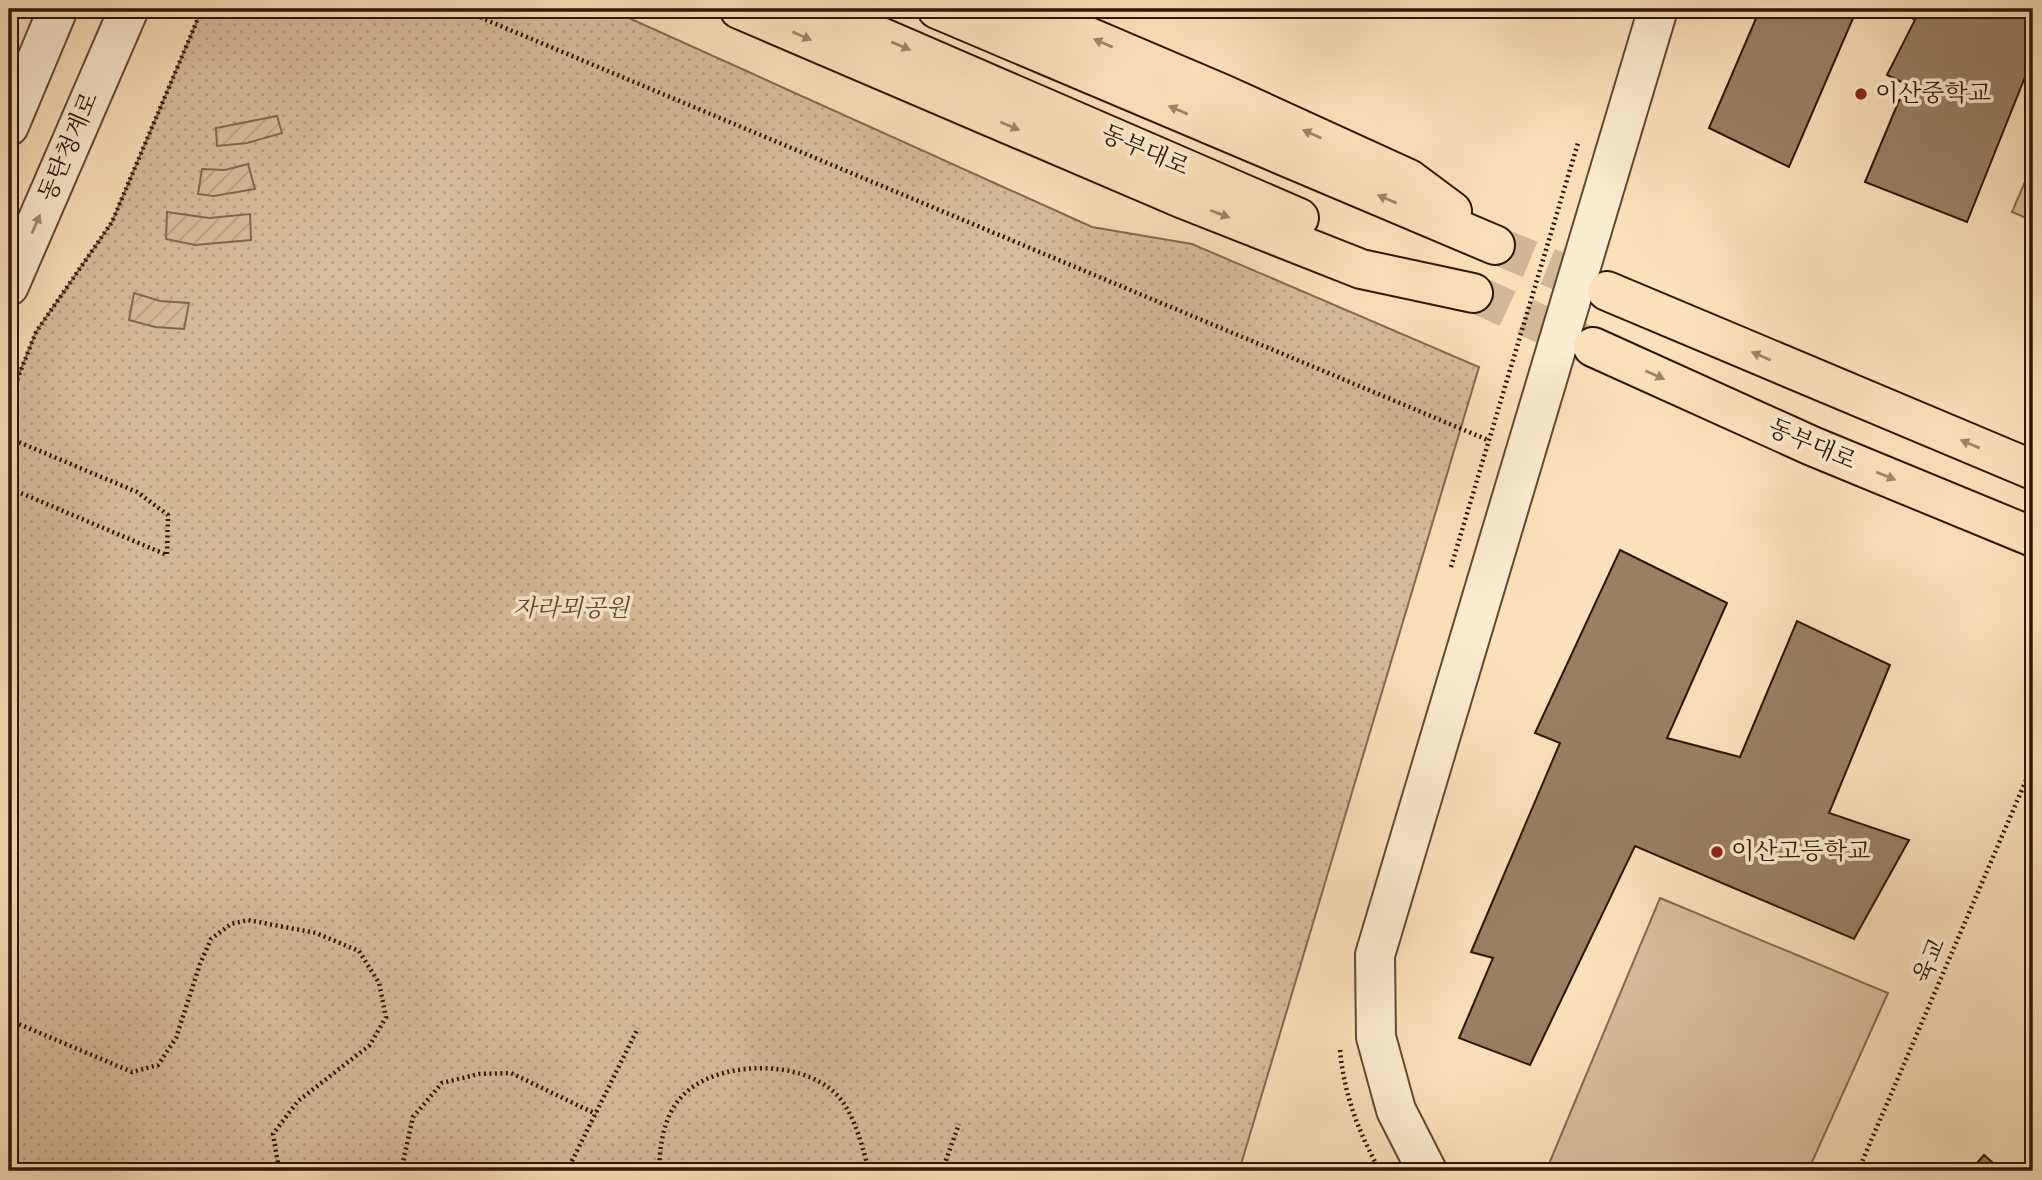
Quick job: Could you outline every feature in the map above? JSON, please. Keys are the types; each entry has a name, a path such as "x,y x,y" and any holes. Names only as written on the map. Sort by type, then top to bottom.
{"highway":[{"name":"동부대로","path":"739,9 1181,198 1361,269 1473,293 816,9"},
{"name":"동부대로","path":"937,9 1495,244 1409,179 1225,95 1023,9"},
{"path":"1607,291 2033,470"},
{"name":"동부대로","path":"1593,347 1812,446 2033,537"}],"street":[{"path":"9,126 58,9"},
{"name":"동탄청계로","path":"9,286 129,9"},
{"path":"1427,1171 1396,1110 1376,1037 1375,955 1658,9"}],"path":[{"path":"9,400 36,332 112,222 202,9"},
{"path":"460,9 1488,440"},
{"path":"9,438 137,492 168,515 167,555 9,488"},
{"name":"육교","path":"1920,1029 1858,1171 2033,764"},
{"path":"9,1020 132,1072 158,1065 176,1038 200,964 212,939 231,924 248,920 316,933 359,951 379,983 386,1017 370,1045 298,1101 273,1134 278,1164 283,1171"},
{"path":"568,1171 638,1028"},
{"path":"659,1171 660,1141 666,1121 688,1090 713,1075 758,1068 811,1075 842,1100 869,1171"},
{"path":"401,1171 413,1117 442,1083 479,1074 511,1073 596,1114"},
{"path":"942,1171 959,1124"}],"green space":[{"name":"자라뫼공원","path":"202,9 609,9 1092,227 1192,244 1479,367 1239,1171 9,1171 9,399 36,332 112,222"},
{"path":"277,116 282,133 247,143 217,146 216,128"},
{"path":"2033,163 2033,221 2012,212"},
{"path":"248,164 255,189 214,196 198,194 202,169 225,170"},
{"path":"167,212 209,218 250,214 251,240 195,245 166,239"},
{"path":"134,293 160,301 189,303 184,329 155,327 129,320"},
{"path":"1660,898 1888,993 1808,1171 1546,1171"}],"building":[{"path":"1760,9 1857,9 1789,167 1709,128"},
{"path":"1896,9 2033,9 2033,57 1967,222 1865,182 1906,84 1887,75 1915,20"},
{"path":"1620,550 1727,603 1667,738 1740,757 1797,621 1890,665 1829,813 1909,840 1854,939 1635,846 1530,1065 1459,1038 1493,958 1471,952 1560,743 1535,733"},
{"path":"1984,1155 2002,1171 1970,1171"}],"tunnel":[{"path":"1495,245 1607,291"},
{"path":"1473,293 1592,347"}],"place":[{"name":"이산중학교","path":"1861,94"},
{"name":"이산고등학교","path":"1717,852"}]}
